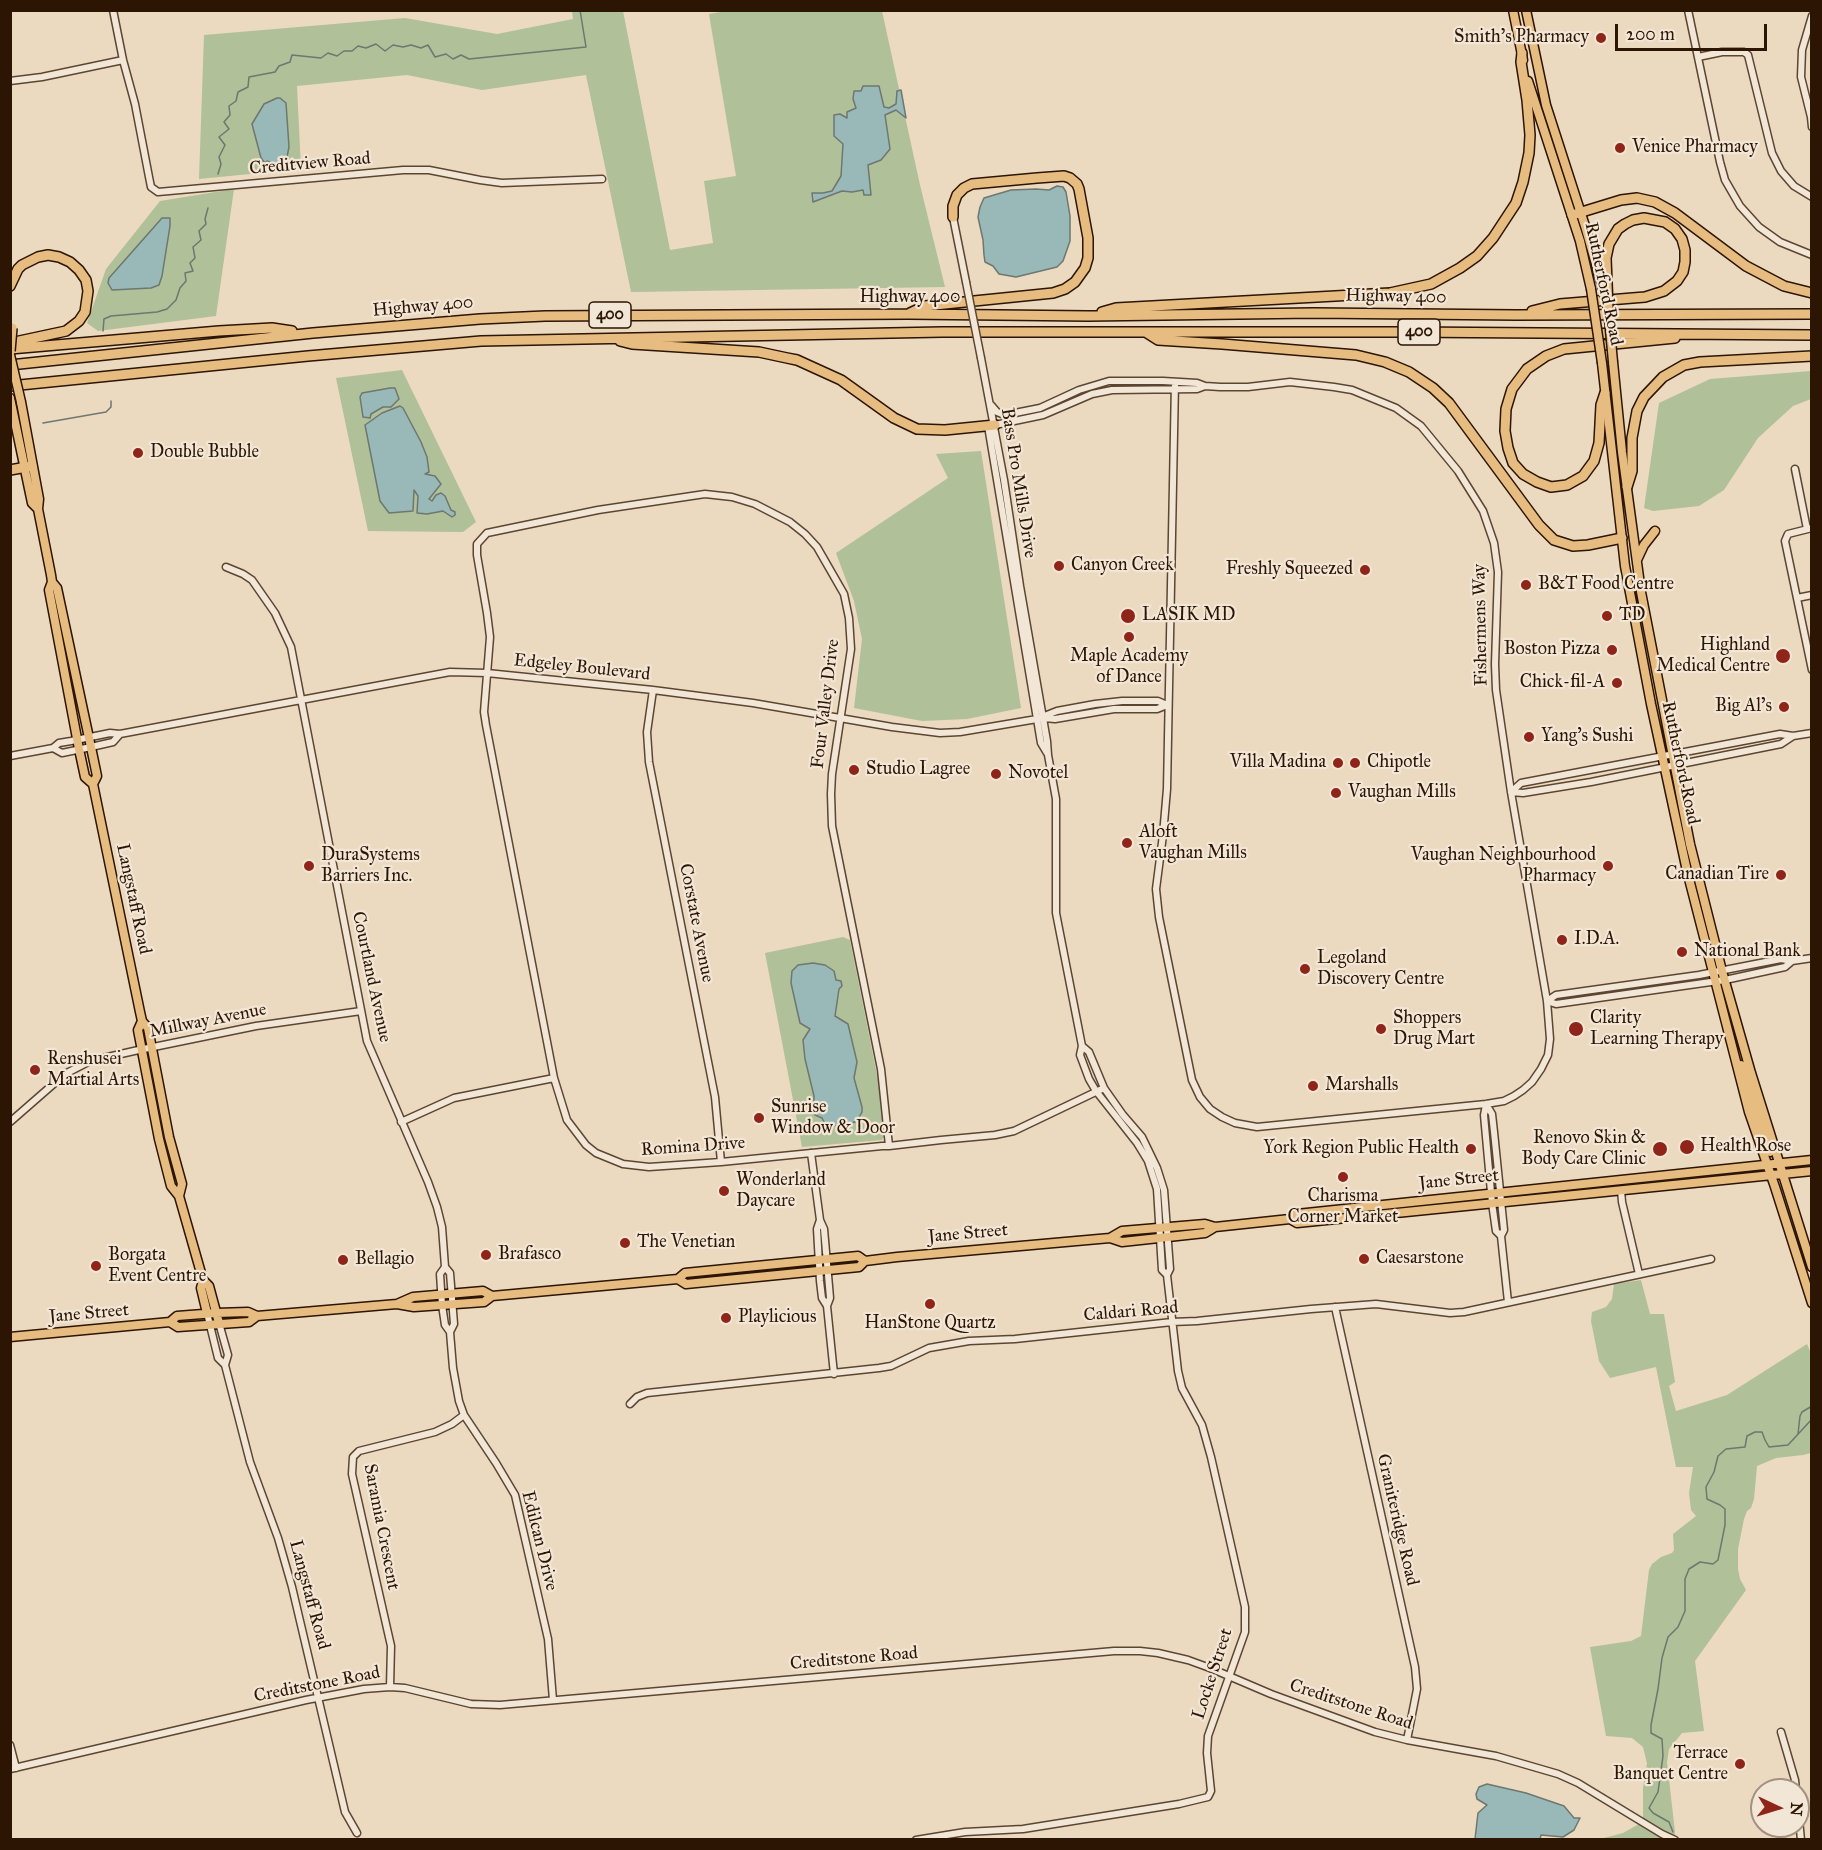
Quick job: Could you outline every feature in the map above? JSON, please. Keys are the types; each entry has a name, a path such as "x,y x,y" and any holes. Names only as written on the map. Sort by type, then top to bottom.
{"highway":[{"path":"1088,316 1116,308 1390,293 1431,284 1460,268 1477,256 1493,238 1516,203 1523,182 1530,135 1521,62 1522,53"},
{"path":"908,314 925,306 1053,293 1075,282 1085,268 1088,258 1088,238 1079,189 1070,178 1055,176 972,184 957,195 953,206 953,218"},
{"path":"1576,213 1621,200 1638,198 1655,202 1675,213 1746,266 1784,286 1812,293"},
{"path":"1516,315 1560,304 1634,299 1664,291 1677,281 1683,272 1685,262 1682,239 1675,229 1665,222 1644,218 1633,220 1618,229 1608,244 1606,258 1604,284 1608,308"},
{"path":"10,286 22,265 48,255 70,262 82,275 88,291 85,312 66,331 10,343"},
{"name":"Highway 400","path":"10,365 313,333 545,316 1812,314"},
{"path":"11,323 10,351 219,331 272,328 313,333"},
{"name":"Highway 400","path":"10,386 481,341 921,332 1812,335"},
{"path":"1147,333 1158,340 1356,355 1384,362 1409,372 1433,388 1449,403 1539,525 1554,540 1573,546 1622,538"},
{"path":"1605,393 1601,405 1597,452 1594,461 1583,476 1567,485 1551,487 1523,474 1514,463 1505,431 1506,409 1512,389 1527,369 1546,356 1564,349 1664,340 1692,335"},
{"path":"606,338 632,344 759,352 797,360 841,380 894,418 917,429 945,430 991,426"},
{"path":"1627,488 1632,471 1632,438 1637,411 1644,397 1663,376 1684,365 1700,362 1812,356"},
{"path":"10,470 29,467"}],"main road":[{"name":"Rutherford Road","path":"1518,11 1522,53 1529,87 1604,284"},
{"name":"Rutherford Road","path":"1518,11 1576,213 1591,289 1622,538 1646,678 1687,871 1749,1112 1773,1164 1781,1173 1812,1266"},
{"name":"Rutherford Road","path":"1608,308 1636,560 1690,844 1773,1164 1771,1174 1812,1303"},
{"name":"Langstaff Road","path":"10,351 14,401 29,467 32,502 38,509 52,582 57,588 97,776 93,784"},
{"path":"1636,560 1655,531"},
{"path":"1622,538 1632,533"},
{"name":"Langstaff Road","path":"52,582 49,590 85,777 93,784 142,1021 148,1028 153,1048 169,1137 182,1184 179,1196"},
{"name":"Langstaff Road","path":"142,1021 138,1030 159,1139 171,1186 179,1196 203,1280 209,1286 212,1313 219,1323"},
{"name":"Jane Street","path":"678,1279 686,1284 859,1267 865,1261 1110,1238 1122,1242 1163,1232 1205,1233 1215,1227 1290,1219 1297,1214 1812,1160"},
{"name":"Jane Street","path":"1290,1219 1297,1223 1812,1171"},
{"name":"Jane Street","path":"170,1322 178,1327 249,1322 257,1316 397,1304 414,1307 483,1302 492,1296 678,1279 685,1273 858,1256 865,1261"},
{"name":"Jane Street","path":"397,1304 414,1297 446,1294 483,1291 492,1296"},
{"name":"Jane Street","path":"10,1337 170,1322 177,1316 212,1313 248,1311 257,1316"}],"street":[{"path":"10,81 42,77 123,60 113,10"},
{"path":"1688,10 1720,162 1731,192 1759,227 1780,242 1812,255"},
{"path":"1812,16 1802,50 1800,78 1812,127"},
{"path":"1698,57 1722,52 1744,52 1748,55 1772,153 1781,171 1794,186 1812,197"},
{"name":"Creditview Road","path":"123,60 135,105 150,183 158,192 403,170 429,170 502,183 602,179"},
{"name":"Bass Pro Mills Drive","path":"953,218 991,405 991,426 1040,718 1047,741 1056,799 1056,913 1082,1046 1080,1055 1096,1091 1137,1143 1148,1161 1157,1189 1163,1232"},
{"name":"Fishermens Way","path":"991,405 997,412 1010,414 1040,408 1079,390 1109,381 1175,382 1197,383 1205,386 1248,387 1290,382 1352,390 1396,408 1421,426 1458,471 1483,511 1494,543 1498,572 1496,690 1547,1000 1550,1039 1548,1055 1541,1069 1523,1090 1504,1101 1486,1104 1257,1127 1235,1124 1210,1109 1200,1097 1188,1065 1156,903 1156,884 1167,789 1167,705"},
{"path":"1167,705 1175,382"},
{"name":"Fishermens Way","path":"991,426 1042,415 1092,394 1112,390 1197,389 1205,386"},
{"path":"1795,469 1810,529 1788,534 1785,541 1812,670"},
{"name":"Four Valley Drive","path":"487,673 490,637 477,555 477,544 487,533 598,510 666,498 705,494 732,497 755,504 790,522 806,534 822,554 844,594 849,618 851,649 831,784 832,826 881,1069 889,1146"},
{"name":"Courtland Avenue","path":"226,567 252,580 274,613 291,647 367,1041 437,1207 442,1227 445,1267 450,1273 446,1294"},
{"path":"1797,598 1812,595"},
{"name":"Edgeley Boulevard","path":"10,756 53,748 59,743 90,742 110,733 120,734 450,672 487,673 653,690 753,703 940,733 960,732 1040,718 1055,719 1114,709 1157,709 1167,705"},
{"name":"Romina Drive","path":"487,673 484,712 486,725 554,1078 567,1120 586,1145 596,1153 636,1167 721,1162 995,1135 1014,1131 1104,1088"},
{"name":"Corstate Avenue","path":"653,690 647,732 649,762 715,1097 721,1162"},
{"path":"1511,792 1521,783 1780,734 1793,736 1812,733"},
{"path":"1511,792 1523,793 1664,768 1781,744 1793,736"},
{"path":"1547,1000 1556,995 1785,967 1792,961 1812,958"},
{"name":"Millway Avenue","path":"10,1122 65,1074 98,1059 256,1026 361,1011"},
{"name":"Bass Pro Mills Drive","path":"1082,1046 1089,1052 1104,1088 1150,1151 1164,1190 1163,1232"},
{"path":"401,1122 454,1098 554,1078"},
{"path":"1486,1104 1492,1114 1496,1193 1504,1230 1501,1236 1508,1302"},
{"path":"811,1153 820,1220 824,1228 822,1298 827,1306 834,1374"},
{"path":"1621,1190 1639,1274"},
{"name":"Locke Street","path":"916,1839 955,1833 1034,1828 1179,1804 1208,1797 1211,1791 1207,1753 1208,1736 1245,1632 1245,1607 1202,1425 1182,1388 1178,1371 1167,1275 1162,1270 1163,1232"},
{"name":"Caldari Road","path":"630,1404 637,1397 647,1393 891,1366 929,1348 969,1341 1015,1339 1376,1304 1450,1313 1464,1312 1711,1259"},
{"name":"Edilcan Drive","path":"446,1294 445,1325 450,1332 455,1386 464,1415 515,1495 548,1639 553,1700"},
{"name":"Graniteridge Road","path":"1335,1307 1415,1666 1416,1689 1407,1740"},
{"name":"Langstaff Road","path":"212,1313 209,1325 218,1358 225,1365 250,1462 278,1538 345,1812 357,1833"},
{"name":"Langstaff Road","path":"219,1323 228,1355 225,1365"},
{"name":"Saramia Crescent","path":"390,1687 392,1646 352,1474 352,1457 359,1450 435,1432 464,1415"},
{"name":"Creditstone Road","path":"13,1768 364,1689 390,1687 423,1691 471,1704 500,1706 1114,1651 1140,1651 1188,1660 1363,1728 1407,1740 1496,1756 1558,1774 1578,1783 1674,1839"},
{"path":"1781,1732 1794,1778"},
{"path":"10,1745 13,1768"}],"green space":[{"path":"733,10 882,11 945,287 631,292 586,75 482,90 407,75 297,86 301,169 199,179 204,35 405,18 497,34 573,19 572,11 623,11 670,250 713,243 704,181 736,176 709,14"},
{"path":"234,189 216,316 98,331 87,323 106,269 160,201"},
{"path":"402,370 476,522 463,532 368,531 336,378"},
{"path":"1811,371 1811,399 1793,406 1758,438 1724,490 1699,506 1653,511 1644,508 1659,403 1710,379"},
{"path":"981,451 1021,708 967,719 922,721 854,708 862,639 854,601 836,553 948,478 936,454"},
{"path":"843,937 850,940 879,1085 885,1134 882,1140 802,1147 765,953"},
{"path":"1641,1280 1650,1314 1664,1314 1675,1382 1669,1386 1676,1411 1727,1395 1807,1344 1812,1356 1811,1453 1776,1458 1757,1466 1754,1499 1744,1519 1738,1549 1738,1569 1746,1590 1695,1661 1704,1731 1682,1733 1669,1749 1667,1762 1674,1839 1600,1839 1623,1833 1639,1824 1643,1817 1643,1788 1647,1763 1643,1747 1632,1738 1606,1736 1590,1647 1631,1641 1641,1636 1649,1570 1652,1564 1661,1557 1672,1553 1674,1550 1673,1534 1696,1516 1691,1510 1689,1493 1693,1467 1676,1467 1656,1367 1610,1378 1599,1361 1591,1321 1592,1312 1606,1307 1612,1299 1614,1284"}],"water":[{"path":"863,86 879,86 884,107 889,108 896,104 897,91 901,90 906,118 896,110 885,115 890,149 881,160 868,165 871,195 864,195 863,190 842,191 813,202 812,193 832,191 841,176 843,144 834,136 834,115 840,114 847,118 847,112 856,108 853,99 854,91 861,91"},
{"path":"277,98 286,103 289,147 287,157 279,167 267,161 265,163 261,158 252,124 264,104"},
{"path":"1057,186 1063,187 1066,192 1070,216 1070,241 1063,261 1057,267 1016,277 999,274 993,266 985,262 978,217 984,198 1011,190 1049,190"},
{"path":"162,218 170,218 170,226 159,285 151,288 112,290 108,283 109,278"},
{"path":"395,388 399,399 391,407 383,407 371,414 370,418 363,417 360,397 362,393"},
{"path":"400,406 427,457 429,472 425,474 435,476 441,484 429,499 432,501 436,495 441,493 445,496 451,510 455,512 452,517 443,511 417,513 418,496 414,490 413,511 389,513 380,501 365,425 382,413"},
{"path":"813,963 825,965 834,971 836,980 841,981 842,986 839,989 835,1016 848,1024 857,1062 854,1078 862,1107 857,1121 847,1125 829,1126 822,1118 815,1115 814,1096 803,1040 810,1029 800,1023 791,983 792,971 798,965"},
{"path":"1487,1784 1526,1793 1564,1806 1574,1818 1580,1818 1574,1830 1563,1837 1541,1835 1540,1839 1475,1839 1478,1813 1487,1805 1477,1799 1476,1794 1479,1787"}],"waterway":[{"path":"218,174 221,164 219,157 225,145 219,137 229,129 224,122 230,115 229,106 236,101 238,92 248,87 249,77 275,72 279,66 290,62 292,55 321,58 328,53 337,56 344,51 352,51 358,46 366,48 376,44 385,51 393,45 403,47 411,45 421,48 428,45 435,57 446,54 453,59 461,55 469,59 586,47 580,10"},
{"path":"103,331 104,319 111,316 157,312 167,309 176,300 180,288 186,281 185,273 193,271 190,263 195,258 193,247 201,240 199,231 206,224 208,208"},
{"path":"43,423 106,412 111,407 111,401"},
{"path":"1798,1434 1800,1416 1812,1406"},
{"path":"1673,1832 1669,1822 1653,1813 1649,1808 1658,1792 1663,1756 1662,1739 1651,1733 1651,1725 1662,1658 1668,1637 1678,1627 1685,1611 1685,1579 1689,1569 1700,1562 1713,1564 1718,1560 1725,1525 1725,1509 1707,1499 1706,1487 1714,1472 1718,1456 1726,1449 1745,1447 1747,1436 1755,1432 1762,1432 1769,1447 1788,1445 1812,1419"}],"place":[{"name":"Smith's Pharmacy","path":"1601,38"},
{"name":"Venice Pharmacy","path":"1620,148"},
{"name":"Double Bubble","path":"138,453"},
{"name":"Canyon Creek","path":"1059,566"},
{"name":"Freshly Squeezed","path":"1365,570"},
{"name":"B&T Food Centre","path":"1526,585"},
{"name":"LASIK MD","path":"1128,616"},
{"name":"TD","path":"1607,616"},
{"name":"Maple Academy of Dance","path":"1129,637"},
{"name":"Boston Pizza","path":"1612,650"},
{"name":"Highland Medical Centre","path":"1783,656"},
{"name":"Chick-fil-A","path":"1617,683"},
{"name":"Big Al's","path":"1784,707"},
{"name":"Yang's Sushi","path":"1529,737"},
{"name":"Villa Madina","path":"1338,763"},
{"name":"Chipotle","path":"1355,763"},
{"name":"Studio Lagree","path":"854,770"},
{"name":"Novotel","path":"996,774"},
{"name":"Vaughan Mills","path":"1336,793"},
{"name":"Aloft Vaughan Mills","path":"1127,843"},
{"name":"DuraSystems Barriers Inc.","path":"309,866"},
{"name":"Vaughan Neighbourhood Pharmacy","path":"1608,866"},
{"name":"Canadian Tire","path":"1781,875"},
{"name":"I.D.A.","path":"1562,940"},
{"name":"National Bank","path":"1682,952"},
{"name":"Legoland Discovery Centre","path":"1305,969"},
{"name":"Shoppers Drug Mart","path":"1381,1029"},
{"name":"Clarity Learning Therapy","path":"1576,1029"},
{"name":"Renshusei Martial Arts","path":"35,1070"},
{"name":"Marshalls","path":"1313,1086"},
{"name":"Sunrise Window & Door","path":"759,1118"},
{"name":"Health Rose","path":"1687,1147"},
{"name":"York Region Public Health","path":"1471,1149"},
{"name":"Renovo Skin & Body Care Clinic","path":"1660,1149"},
{"name":"Charisma Corner Market","path":"1343,1177"},
{"name":"Wonderland Daycare","path":"724,1191"},
{"name":"The Venetian","path":"625,1243"},
{"name":"Brafasco","path":"486,1255"},
{"name":"Caesarstone","path":"1364,1259"},
{"name":"Bellagio","path":"343,1260"},
{"name":"Borgata Event Centre","path":"96,1266"},
{"name":"HanStone Quartz","path":"930,1304"},
{"name":"Playlicious","path":"726,1318"},
{"name":"Terrace Banquet Centre","path":"1740,1764"}]}
